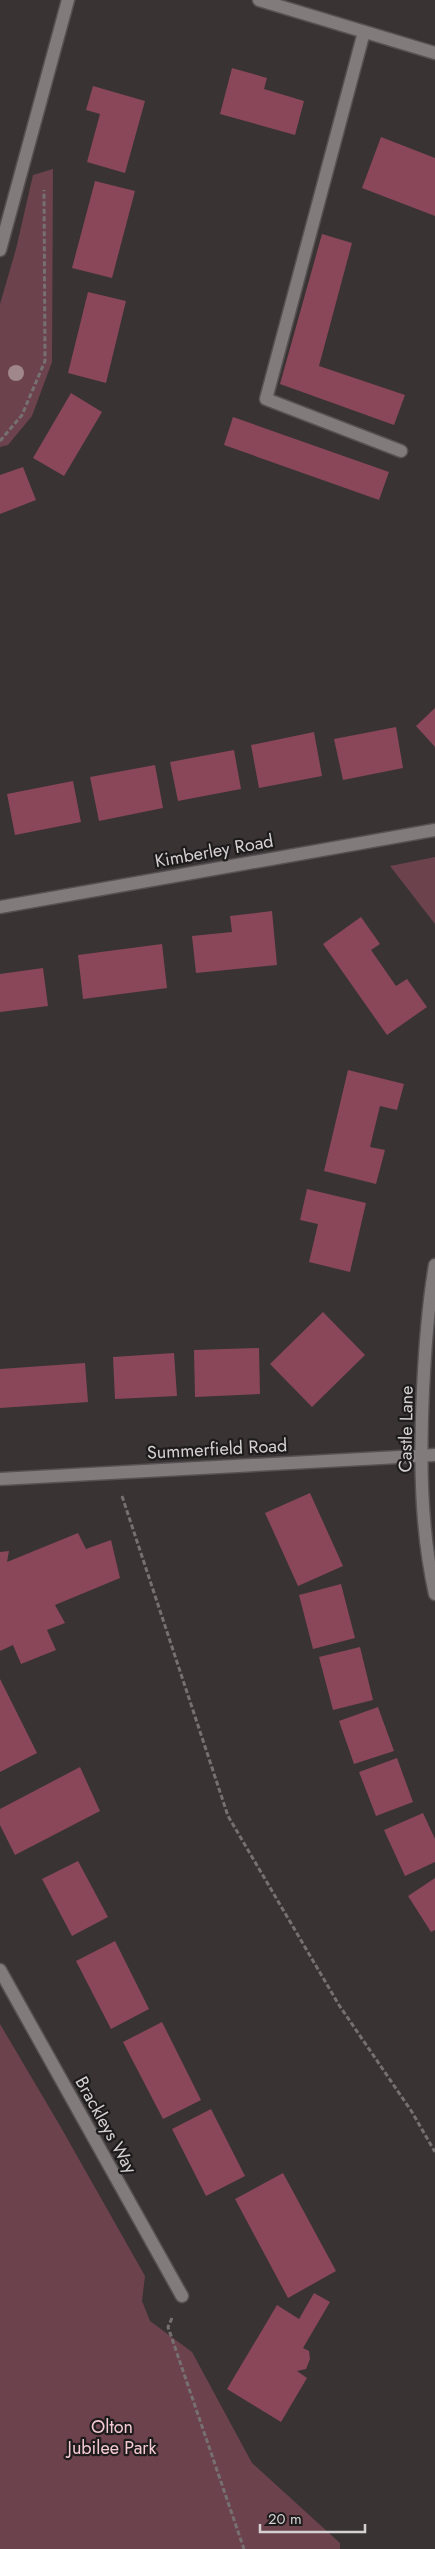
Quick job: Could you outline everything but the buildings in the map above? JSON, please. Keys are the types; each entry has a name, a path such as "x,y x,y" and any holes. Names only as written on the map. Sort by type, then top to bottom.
{"street":[{"path":"0,250 68,0"},
{"path":"259,0 435,53"},
{"path":"364,32 266,399 401,451"},
{"name":"Kimberley Road","path":"0,907 435,830"},
{"name":"Castle Lane","path":"435,1264 427,1310 420,1456 428,1564 435,1594"},
{"name":"Summerfield Road","path":"0,1479 435,1454"},
{"name":"Brackleys Way","path":"0,1970 182,2296"}],"path":[{"path":"0,441 22,415 45,361 44,187"},
{"path":"115,1473 228,1816 339,2005 412,2112 435,2152"},
{"path":"182,2296 168,2327 244,2549"}],"green space":[{"path":"53,169 52,362 32,416 8,445 0,447 0,304 16,249 33,175"},
{"path":"435,857 435,924 390,866"},
{"name":"Olton Jubilee Park","path":"0,2024 145,2276 142,2301 150,2321 192,2352 252,2463 340,2543 340,2549 0,2549"}]}
